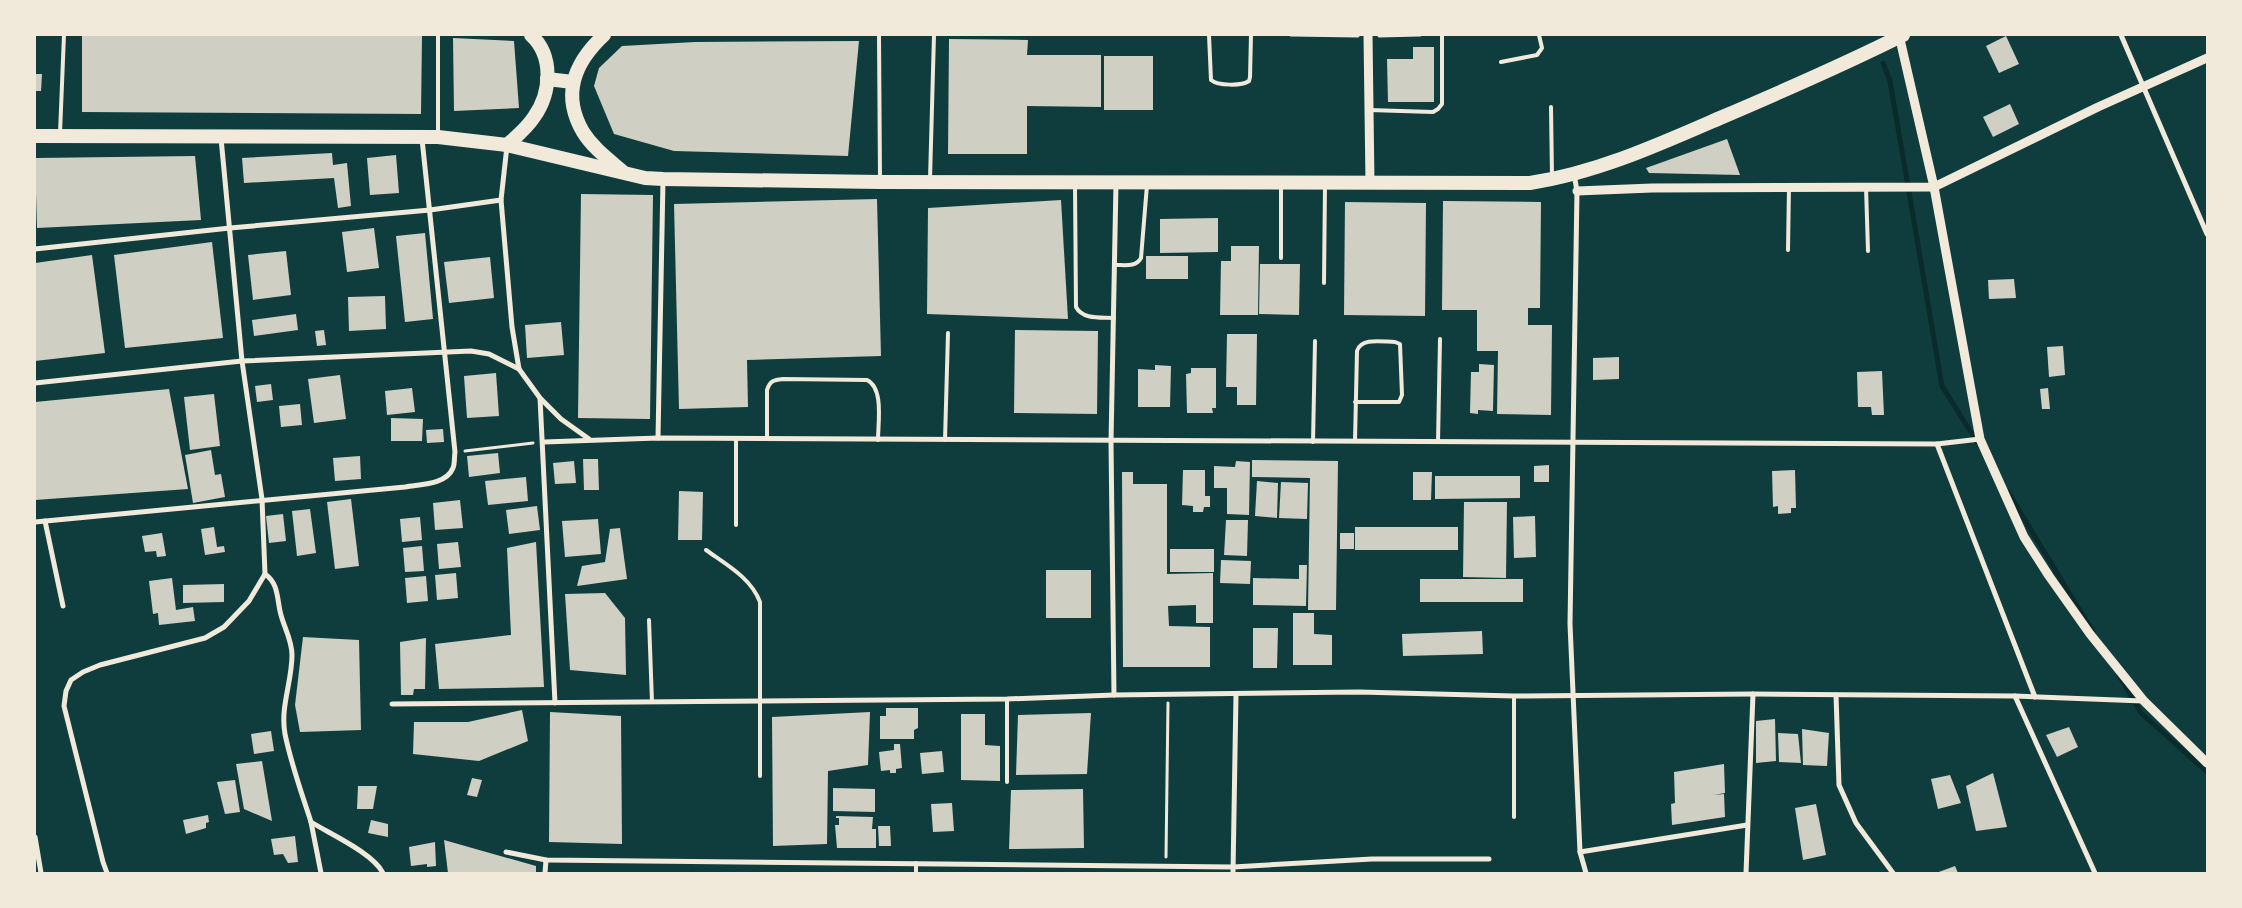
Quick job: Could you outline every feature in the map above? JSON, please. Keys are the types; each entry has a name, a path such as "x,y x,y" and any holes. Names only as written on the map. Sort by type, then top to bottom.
{"highway":[{"path":"507,145 536,116 543,102 548,68 542,49 531,35"},
{"path":"604,35 582,59 573,82 573,96 576,114 583,132 597,149 624,173"},
{"path":"35,136 438,137 507,145 624,173 663,179 880,182 1530,183 1552,180 1640,153 1833,70 1900,36"},
{"path":"547,79 573,82"}],"street":[{"path":"1368,35 1370,183"},
{"path":"2121,35 2207,234"},
{"path":"1900,36 1934,187 1980,439 2024,537 2090,634 2144,701 2207,763"},
{"path":"1577,191 1652,188 1934,187 2144,86 2207,58"},
{"path":"35,522 262,499 405,487 434,482 447,477 454,468 455,452 421,136"},
{"path":"107,873 64,706 66,692 71,680 83,672 100,665 205,638 224,627 238,614 250,601 265,574 262,499 242,361 220,137"},
{"path":"507,145 501,200 512,327 519,369 540,398 561,419 590,439"},
{"path":"1574,174 1577,191 1570,624 1580,852 1586,873"},
{"path":"658,438 663,179"},
{"path":"1114,695 1112,442 1116,182"},
{"path":"35,249 230,228 430,210 501,200"},
{"path":"35,383 242,361 445,351 472,351 489,354 519,369"},
{"path":"540,398 544,442 555,703"},
{"path":"544,442 658,438 1112,442 1573,441 1938,444 1980,439"},
{"path":"1938,444 2035,697"},
{"path":"45,521 63,606"},
{"path":"265,574 271,578 274,584 280,614 291,646 290,676 284,705 285,733 311,822 321,873"},
{"path":"392,704 1007,699 1114,695 1359,692 1514,696 1753,694 2015,696 2144,701"},
{"path":"1233,870 1236,694"},
{"path":"1746,873 1753,694"},
{"path":"1836,695 1839,785 1856,822 1893,873"},
{"path":"2015,696 2095,873"},
{"path":"311,822 365,855 383,873"},
{"path":"1580,852 1747,825"},
{"path":"35,837 41,873"},
{"path":"506,852 546,860 1165,865 1233,870 1372,859 1489,859"},
{"path":"545,873 546,860"}],"lane":[{"path":"60,136 64,35"},
{"path":"438,35 438,137"},
{"path":"879,35 880,182"},
{"path":"930,181 934,35"},
{"path":"1209,35 1211,80 1215,83 1244,83 1250,81 1251,35"},
{"path":"1368,110 1433,112 1438,109 1442,104 1442,35"},
{"path":"1501,62 1537,55 1542,48 1539,35"},
{"path":"1551,107 1552,180"},
{"path":"1075,181 1076,308 1079,314 1086,316 1114,318"},
{"path":"1116,265 1133,265 1142,258 1147,181"},
{"path":"1281,182 1281,258"},
{"path":"1324,283 1325,182"},
{"path":"1866,187 1868,251"},
{"path":"1788,250 1789,188"},
{"path":"945,440 948,333"},
{"path":"1438,442 1440,339"},
{"path":"1313,442 1315,341"},
{"path":"1355,402 1399,402 1402,395 1400,344 1395,342 1364,342 1358,346 1355,402 1355,442"},
{"path":"767,439 766,390 769,383 782,379 867,380 873,383 877,393 878,440"},
{"path":"736,439 736,525"},
{"path":"706,550 748,581 760,602 762,700 760,776"},
{"path":"649,620 652,702"},
{"path":"1514,696 1514,816"},
{"path":"1007,699 1007,782"},
{"path":"916,863 916,873"}],"path":[{"path":"1291,35 1420,35"},
{"path":"455,452 544,442"},
{"path":"1165,865 1168,695"}],"building":[{"path":"82,35 422,36 421,114 82,112"},
{"path":"2006,36 2019,64 1999,73 1986,46"},
{"path":"453,38 514,41 519,108 454,111"},
{"path":"949,39 1028,40 1027,55 1101,55 1101,107 1027,106 1027,154 948,154"},
{"path":"859,41 848,156 674,151 614,134 594,86 599,68 622,46 695,42"},
{"path":"1413,47 1434,47 1434,102 1388,102 1387,59 1413,59"},
{"path":"1104,56 1153,56 1153,110 1104,110"},
{"path":"35,74 42,74 41,91 35,91"},
{"path":"2010,104 2019,124 1993,137 1983,117"},
{"path":"1727,139 1740,175 1649,173 1646,168"},
{"path":"332,153 333,165 347,163 351,206 338,208 334,178 244,183 242,158"},
{"path":"396,155 399,193 370,195 367,158"},
{"path":"195,156 201,220 37,228 35,158"},
{"path":"581,194 653,195 650,419 578,418"},
{"path":"877,199 881,356 747,360 748,407 679,409 674,204"},
{"path":"1061,200 1068,319 927,314 928,208"},
{"path":"1443,201 1541,202 1540,308 1528,308 1528,325 1552,325 1551,415 1497,414 1498,351 1477,351 1477,310 1442,310"},
{"path":"1345,202 1426,203 1425,316 1344,315"},
{"path":"1218,218 1218,252 1160,253 1160,219"},
{"path":"374,228 379,268 347,272 342,232"},
{"path":"425,233 433,319 405,322 396,236"},
{"path":"212,242 223,338 125,348 114,255"},
{"path":"1231,246 1259,246 1258,315 1220,315 1221,261 1231,261"},
{"path":"286,251 291,295 253,300 248,255"},
{"path":"92,255 105,353 35,361 35,263"},
{"path":"1146,256 1188,256 1188,279 1146,279"},
{"path":"490,257 494,298 449,303 444,262"},
{"path":"1260,264 1300,264 1299,315 1259,314"},
{"path":"2014,279 2016,298 1989,299 1988,280"},
{"path":"385,296 386,329 349,331 348,297"},
{"path":"296,314 298,330 254,336 252,320"},
{"path":"561,322 564,355 527,358 525,325"},
{"path":"324,330 326,345 317,346 315,331"},
{"path":"1015,330 1098,331 1097,414 1014,413"},
{"path":"1227,334 1257,334 1256,405 1237,405 1237,387 1226,387"},
{"path":"2063,346 2065,375 2049,377 2047,347"},
{"path":"1619,357 1619,379 1593,380 1593,358"},
{"path":"1479,364 1494,365 1493,411 1478,410 1478,414 1470,413 1471,372 1479,372"},
{"path":"1155,365 1171,366 1170,407 1138,407 1138,369 1155,370"},
{"path":"1191,368 1216,368 1216,408 1212,408 1213,413 1187,413 1186,374 1191,373"},
{"path":"1882,371 1884,415 1872,415 1871,407 1858,407 1857,372"},
{"path":"496,373 499,416 467,418 464,376"},
{"path":"340,375 346,419 314,423 308,379"},
{"path":"271,384 273,400 257,402 255,386"},
{"path":"412,388 415,412 387,415 385,391"},
{"path":"2048,388 2050,409 2042,409 2040,389"},
{"path":"169,389 188,489 35,500 35,402"},
{"path":"214,394 220,446 190,450 184,397"},
{"path":"300,404 302,425 281,427 279,406"},
{"path":"391,418 423,419 422,441 391,441"},
{"path":"443,429 444,442 427,443 426,430"},
{"path":"211,450 215,475 221,474 225,497 193,503 185,455"},
{"path":"498,453 500,473 469,477 467,456"},
{"path":"360,456 361,479 335,481 333,458"},
{"path":"583,459 598,459 599,490 584,490"},
{"path":"1252,460 1338,461 1336,610 1308,610 1310,478 1252,477"},
{"path":"574,461 576,483 555,484 553,463"},
{"path":"1236,461 1250,462 1249,515 1227,514 1227,488 1214,488 1214,466 1235,467"},
{"path":"1549,465 1549,482 1534,482 1534,466"},
{"path":"1183,470 1205,470 1205,496 1210,496 1210,507 1204,507 1203,512 1193,512 1193,506 1182,505"},
{"path":"1795,470 1796,508 1791,508 1791,513 1778,514 1778,506 1773,507 1772,471"},
{"path":"1122,472 1133,472 1133,484 1167,484 1167,574 1213,573 1213,623 1196,623 1196,605 1168,606 1169,626 1210,627 1210,667 1123,667"},
{"path":"1413,472 1432,472 1431,500 1413,500"},
{"path":"1435,476 1520,476 1520,498 1435,499"},
{"path":"526,477 528,501 488,505 485,481"},
{"path":"1257,481 1278,483 1277,518 1255,516"},
{"path":"1281,482 1308,483 1307,519 1279,518"},
{"path":"679,491 703,492 702,540 678,540"},
{"path":"351,499 359,566 335,569 327,502"},
{"path":"460,500 463,528 435,530 433,503"},
{"path":"1464,502 1507,502 1506,578 1463,577"},
{"path":"537,506 540,530 509,534 506,510"},
{"path":"310,509 316,553 297,556 292,511"},
{"path":"283,514 286,541 269,543 266,516"},
{"path":"1535,516 1536,557 1514,558 1513,517"},
{"path":"420,517 422,540 402,542 400,519"},
{"path":"598,519 601,554 565,557 562,521"},
{"path":"1226,520 1248,520 1247,556 1224,555"},
{"path":"214,527 217,547 224,546 225,552 205,555 201,529"},
{"path":"1355,527 1458,527 1458,550 1355,550"},
{"path":"620,528 627,579 577,586 582,566 605,562 610,529"},
{"path":"162,533 166,556 157,557 156,551 145,552 142,536"},
{"path":"1340,533 1354,533 1354,549 1340,549"},
{"path":"458,542 461,567 439,569 437,544"},
{"path":"536,542 544,687 439,689 435,644 511,635 507,548"},
{"path":"422,546 424,571 405,572 403,548"},
{"path":"1170,549 1214,549 1214,572 1170,572"},
{"path":"1221,560 1251,561 1250,584 1220,583"},
{"path":"1299,565 1307,565 1306,606 1253,605 1253,578 1299,579"},
{"path":"1046,570 1091,570 1091,618 1046,618"},
{"path":"456,573 458,598 437,600 435,575"},
{"path":"426,576 428,601 407,603 405,578"},
{"path":"172,578 176,610 193,607 195,621 159,625 158,613 153,614 149,581"},
{"path":"1420,579 1523,579 1523,602 1420,602"},
{"path":"224,584 224,602 183,603 183,585"},
{"path":"605,593 625,618 626,675 570,670 565,594"},
{"path":"1293,613 1314,613 1314,634 1332,635 1332,665 1293,665"},
{"path":"1253,628 1278,628 1277,668 1253,668"},
{"path":"1482,631 1483,654 1403,656 1402,634"},
{"path":"303,637 359,640 361,730 300,732 295,705"},
{"path":"426,638 425,689 414,689 413,695 401,695 400,642"},
{"path":"886,708 918,708 918,728 914,730 914,739 880,739 880,716 886,716"},
{"path":"522,710 528,741 479,761 413,754 414,722 468,722"},
{"path":"550,712 621,716 622,844 549,842"},
{"path":"870,712 868,765 828,771 827,844 773,846 772,717"},
{"path":"1091,713 1087,774 1016,775 1018,715"},
{"path":"961,714 985,714 985,745 1000,746 1000,781 961,780"},
{"path":"1775,719 1776,761 1756,763 1756,721"},
{"path":"2069,727 2078,747 2057,757 2046,735"},
{"path":"1802,729 1829,733 1827,766 1803,765"},
{"path":"271,731 274,751 254,754 251,734"},
{"path":"1778,733 1798,734 1801,763 1779,762"},
{"path":"894,744 900,744 902,768 896,769 896,773 890,773 890,770 881,771 879,752 894,750"},
{"path":"942,751 944,772 922,774 920,753"},
{"path":"262,761 272,821 244,809 236,764"},
{"path":"1724,764 1725,793 1714,795 1724,794 1725,817 1672,825 1671,804 1675,803 1674,772"},
{"path":"1993,773 2007,827 1976,831 1966,786"},
{"path":"1950,775 1961,803 1938,809 1931,779"},
{"path":"472,778 482,780 477,797 467,795"},
{"path":"235,780 240,812 225,814 217,782"},
{"path":"358,786 377,786 373,809 357,809"},
{"path":"833,788 875,789 875,812 833,811"},
{"path":"1083,789 1084,848 1009,849 1011,790"},
{"path":"952,803 954,831 933,832 931,804"},
{"path":"1816,804 1826,855 1803,860 1795,808"},
{"path":"208,815 209,822 206,823 206,828 186,834 183,820"},
{"path":"836,816 873,817 872,829 876,829 876,848 837,848 835,825 839,825 839,818 836,818"},
{"path":"371,820 388,824 388,837 368,833"},
{"path":"878,826 890,826 891,846 879,846"},
{"path":"295,836 298,862 288,863 283,854 274,855 271,839"},
{"path":"444,840 536,866 536,873 448,873"},
{"path":"435,842 436,866 427,867 427,864 411,866 409,847"},
{"path":"1955,866 1958,873 1936,873"}],"waterway":[{"path":"1883,63 1890,81 1942,386 1977,442"},
{"path":"2008,492 2093,632"},
{"path":"2119,675 2141,713 2207,772"}]}
